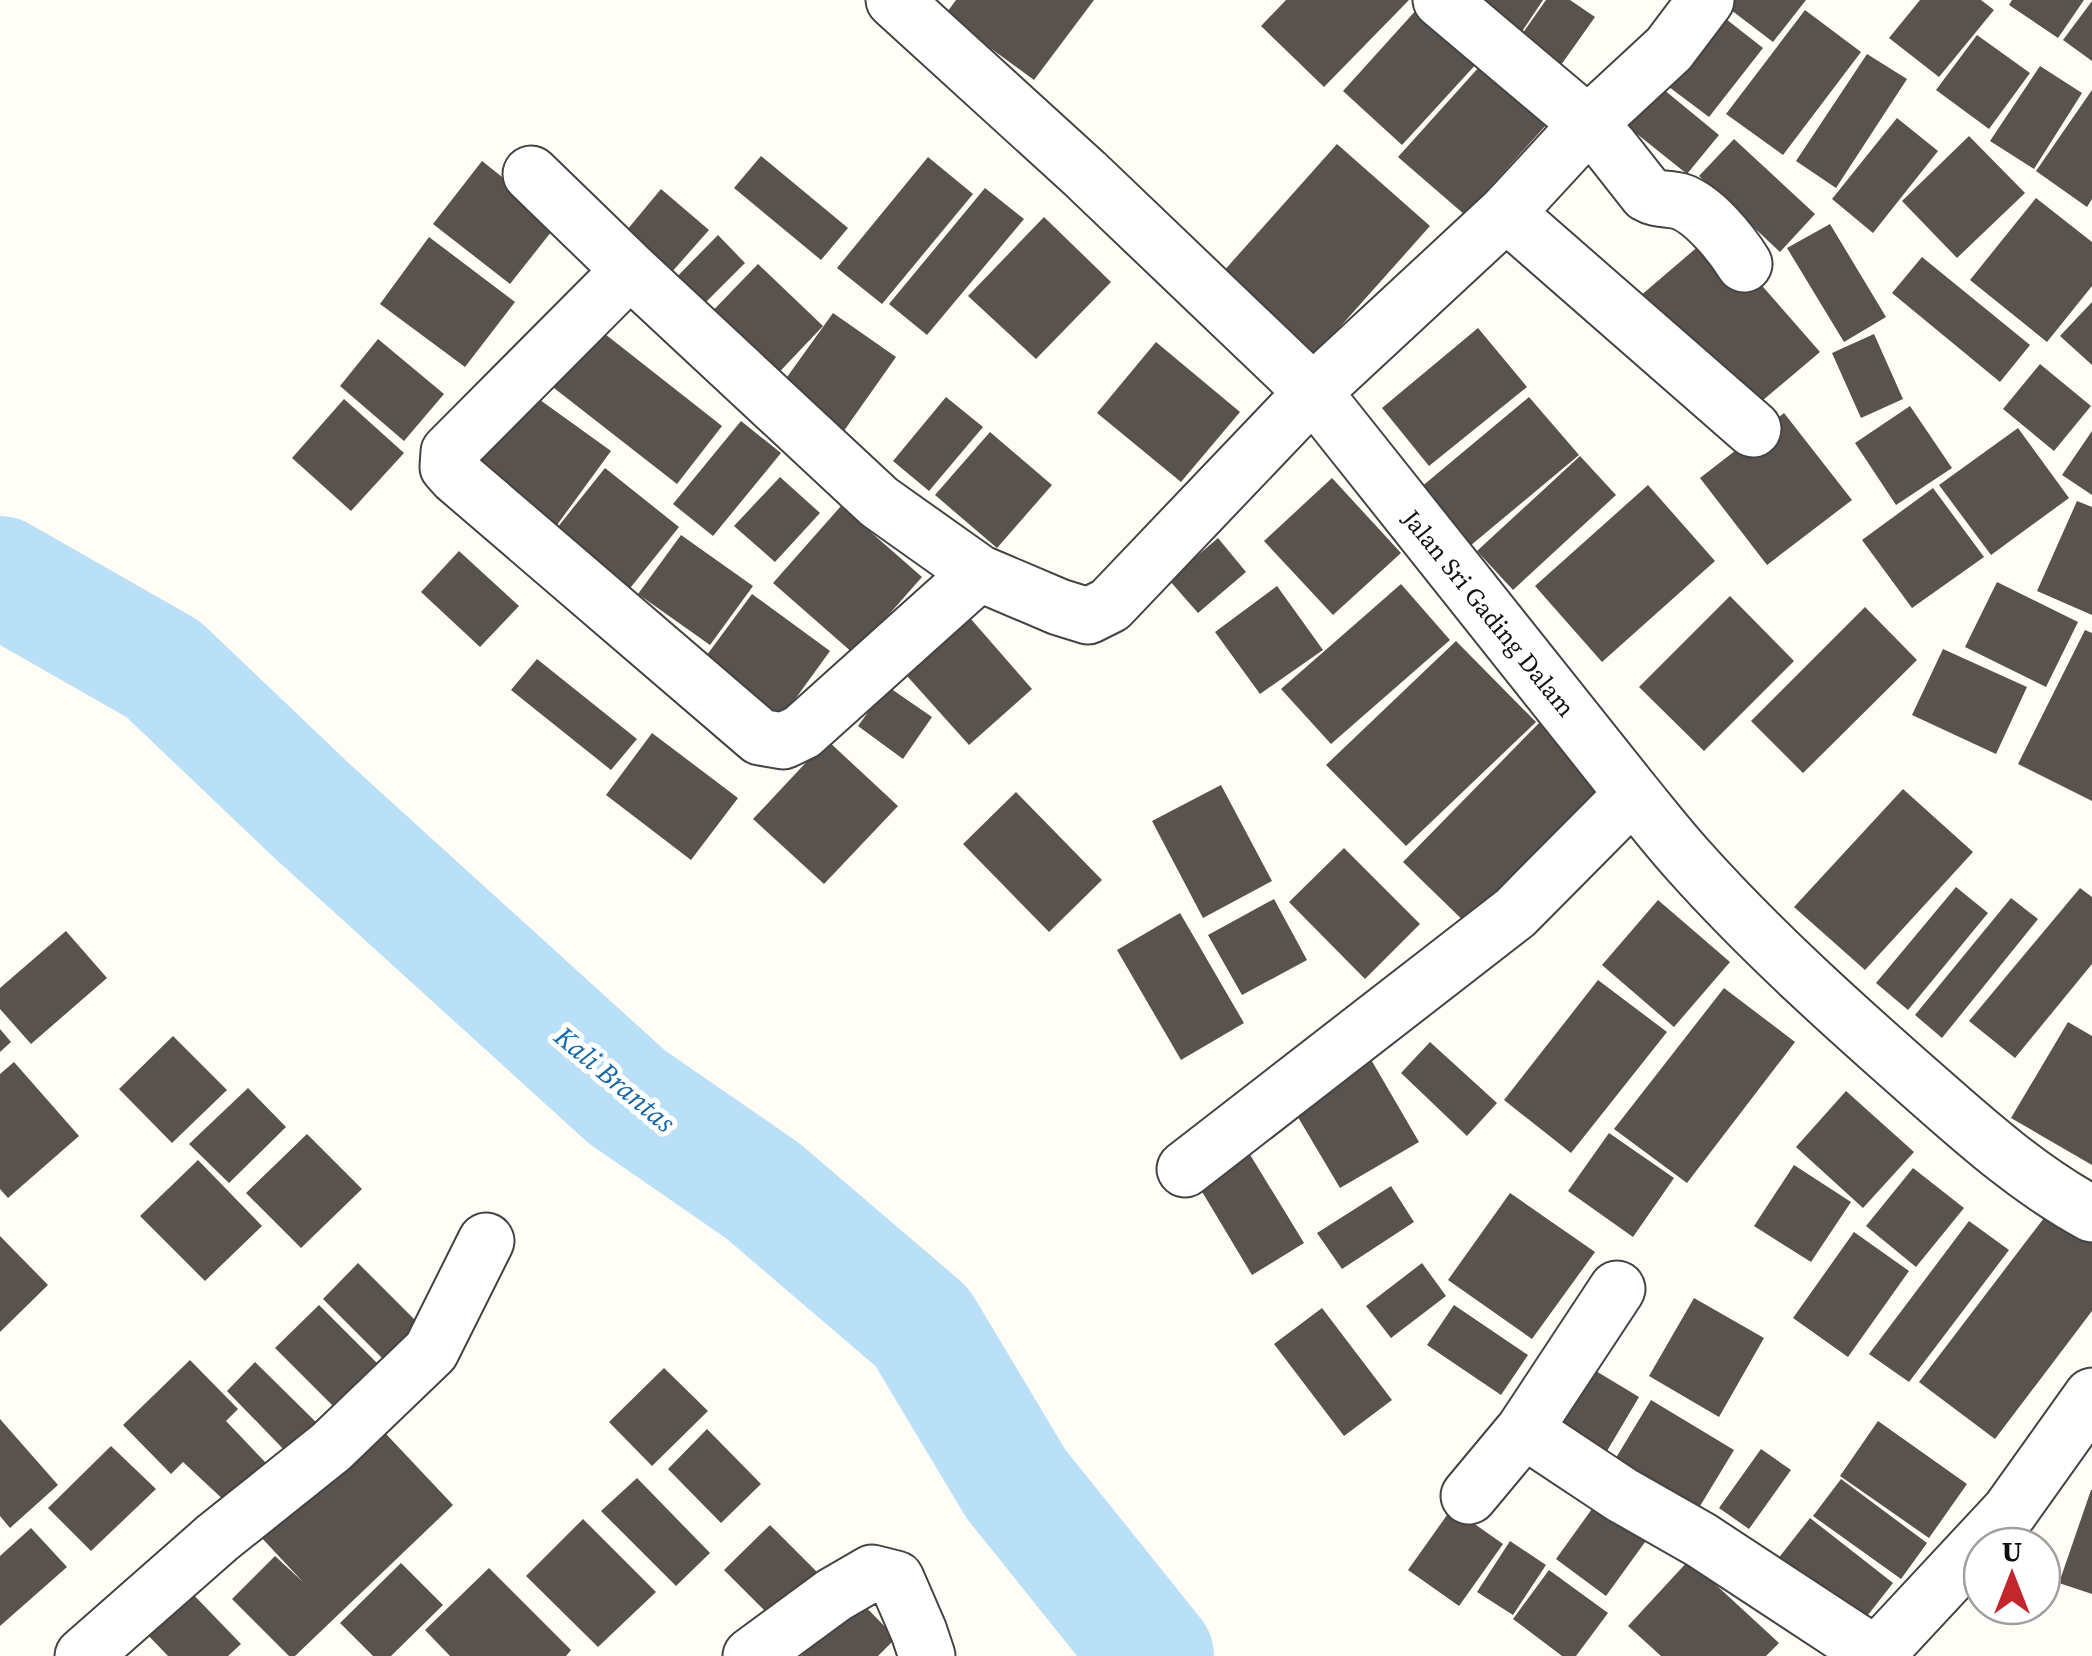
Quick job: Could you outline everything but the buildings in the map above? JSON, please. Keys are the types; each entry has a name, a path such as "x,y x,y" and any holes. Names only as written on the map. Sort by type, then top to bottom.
{"street":[{"name":"Jalan Sri Gading Dalam","path":"894,0 1313,392 1686,859 1768,944 1858,1030 1986,1142 2058,1196 2092,1214"},
{"path":"1441,0 1588,124 1647,194 1689,206 1734,248 1744,264"},
{"path":"532,174 880,502 979,573 1059,608 1088,616 1110,605 1313,392 1506,212 1588,124 1669,49 1706,0"},
{"path":"1506,212 1753,430"},
{"path":"630,270 449,452 448,467 456,476 760,738 783,741 802,732 979,573"},
{"path":"1186,1169 1515,913 1633,794"},
{"path":"83,1656 216,1538 331,1447 430,1351 486,1241"},
{"path":"1469,1496 1524,1430 1617,1289"},
{"path":"1524,1430 1622,1495 1701,1540 1876,1656 2010,1512 2092,1396"},
{"path":"751,1656 872,1572 896,1579 920,1632 926,1656"}],"waterway":[{"name":"Kali Brantas","path":"0,576 163,669 311,810 627,1097 763,1191 922,1327 1016,1484 1154,1656"}]}
